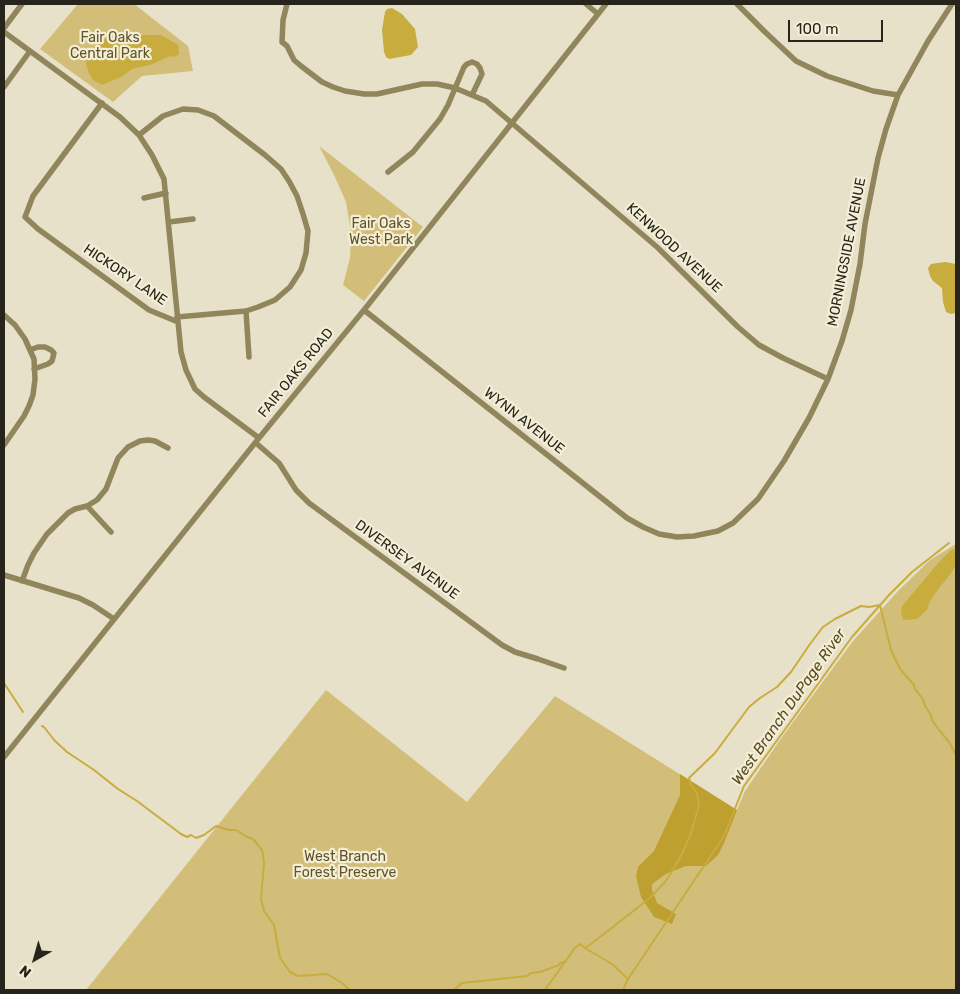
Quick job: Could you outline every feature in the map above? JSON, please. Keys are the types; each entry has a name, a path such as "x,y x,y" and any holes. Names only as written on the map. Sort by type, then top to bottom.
{"street":[{"path":"4,30 22,4"},
{"name":"KENWOOD AVENUE","path":"287,4 283,20 282,42 287,46 294,60 328,85 345,91 377,94 422,84 438,84 455,88 486,101 658,247 738,327 759,345 828,379"},
{"path":"586,4 598,14"},
{"name":"FAIR OAKS ROAD","path":"4,758 364,310 606,4"},
{"path":"737,4 796,61 827,76 873,91 898,95"},
{"name":"MORNINGSIDE AVENUE","path":"677,537 718,531 733,523 746,512 758,499 784,461 809,418 828,379 842,342 851,310 878,158 885,132 898,95 928,41 952,4"},
{"name":"DIVERSEY AVENUE","path":"4,30 120,117 140,135 152,155 164,179 183,362 195,389 258,440 279,463 296,490 309,503 502,646 564,668"},
{"path":"4,87 30,51"},
{"path":"388,172 413,152 434,126 445,110 464,67 472,62 477,64 482,74 472,95"},
{"name":"HICKORY LANE","path":"102,103 34,196 26,217 38,229 148,310 178,320 246,311 269,303 280,296 292,284 304,264 308,231 301,208 289,181 281,169 214,116 203,112 183,108 169,113 140,135"},
{"path":"144,198 166,193"},
{"path":"169,222 193,220"},
{"name":"WYNN AVENUE","path":"364,310 627,518 643,528 659,534 677,537"},
{"path":"246,311 249,357"},
{"path":"4,315 20,332 34,359 34,385 29,406 4,445"},
{"path":"30,350 45,347 54,353 52,361 34,369"},
{"path":"22,581 34,553 47,534 68,513 97,500 106,489 118,458 128,447 140,441 148,440 155,441 168,448"},
{"path":"87,506 111,532"},
{"path":"4,575 79,598 114,619"}],"green space":[{"name":"Fair Oaks Central Park","path":"78,4 134,4 188,46 193,71 142,76 113,102 40,49"},
{"name":"Fair Oaks West Park","path":"319,146 423,227 364,301 343,285 350,258 351,232 346,202"},
{"name":"West Branch Forest Preserve","path":"956,544 956,990 86,990 326,690 467,802 555,696 737,810 745,791 782,737 853,641 899,590 930,560"}],"shaded area":[{"path":"392,8 402,14 415,29 418,47 411,55 389,59 384,52 382,30 385,12 387,9"},
{"path":"161,35 178,45 179,54 150,65 132,69 121,77 102,85 93,80 86,64 87,59 95,47 109,36"},
{"path":"945,262 956,264 956,313 951,314 946,312 942,288 933,281 928,268 931,264"},
{"path":"956,549 956,565 930,601 927,610 917,619 903,620 902,606 940,561 951,550"},
{"path":"680,774 737,810 718,855 706,866 686,866 666,874 652,884 652,890 657,903 676,914 672,924 654,917 641,897 636,876 638,867 654,851 680,795"}],"waterway":[{"name":"West Branch DuPage River","path":"623,990 628,979 724,836 744,786 852,637 912,572 949,543"},
{"path":"454,990 462,983 527,976 531,973 540,972 559,965 565,962 580,944 585,948 650,898 671,873 691,833 699,805 697,793 691,785 689,778 715,753 749,707 777,687 791,672 823,627 861,606 880,605 891,650 900,669 914,685 923,699 932,720 949,742 956,755"},
{"path":"4,683 23,712"},
{"path":"42,726 67,752 181,834 187,837 191,835 196,838 204,835 216,826 236,830 253,839 263,854 261,899 264,911 274,925 280,958 290,972 298,976 327,974 350,990"},
{"path":"585,948 612,964 628,979"},
{"path":"545,990 565,962"}]}
